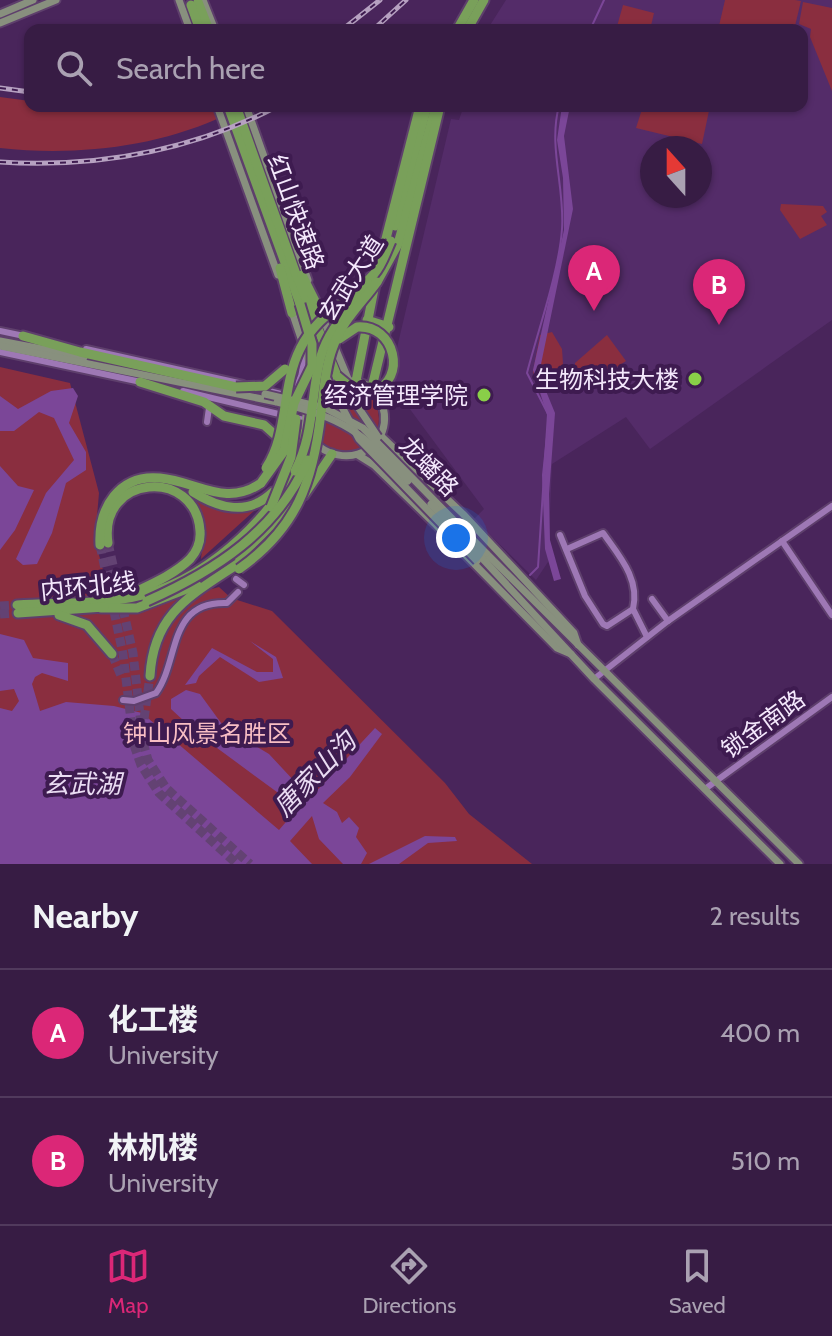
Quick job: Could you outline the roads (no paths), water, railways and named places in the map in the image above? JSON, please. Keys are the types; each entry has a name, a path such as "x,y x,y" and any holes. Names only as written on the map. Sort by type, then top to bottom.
{"highway":[{"path":"460,24 474,0"},
{"path":"470,24 484,0"},
{"path":"197,2 199,24"},
{"path":"197,2 206,24"},
{"name":"红山快速路","path":"230,112 292,274 337,376"},
{"name":"红山快速路","path":"238,112 266,202"},
{"path":"352,381 375,275 418,112"},
{"name":"玄武大道","path":"320,427 333,347 342,325 377,282 395,252 427,123 427,112"},
{"name":"玄武大道","path":"271,507 295,471 309,439 319,368 328,339 375,275 391,241 427,123 434,112"},
{"path":"372,387 389,327 437,112"},
{"path":"266,202 292,313"},
{"path":"266,202 319,309 337,310 350,304 375,275"},
{"name":"红山快速路","path":"292,274 312,357 309,378 294,403"},
{"path":"23,336 80,352 249,388 270,384 326,314 375,275"},
{"path":"367,320 389,327"},
{"path":"333,347 344,333 361,326 380,332 392,352 392,375 378,390 354,390 337,376"},
{"path":"258,481 277,447 287,384 300,346"},
{"path":"140,382 204,402 224,416 268,427 289,454 288,467"},
{"path":"81,601 138,591 177,575 220,550 256,515 288,467 295,430 294,403"},
{"path":"138,591 183,565 194,553 200,538 197,515 182,496 167,488 137,489 120,500 112,511 104,544 103,511 123,487 155,478 225,493 245,491 284,451 294,403"},
{"path":"197,591 238,574 271,544 296,509 308,479 320,427"},
{"name":"内环北线","path":"271,507 231,547 194,572 157,589 116,600 18,609 44,612 147,601 214,569 262,528 301,476 320,427"},
{"path":"271,507 305,432"},
{"path":"150,676 152,649 172,612 262,547 332,454"},
{"path":"101,608 137,608 199,583 269,531 312,484"},
{"path":"183,485 210,502 233,508 259,504 273,492"},
{"path":"44,612 68,616 87,625 112,654"}],"main road":[{"path":"0,14 33,0"},
{"path":"0,23 56,0"},
{"path":"179,0 188,24"},
{"path":"197,2 211,24"},
{"path":"219,112 292,313 300,346 320,390"},
{"path":"248,112 311,290"},
{"path":"300,304 329,384 353,432 557,648 576,651 574,633 498,556 463,514 380,435"},
{"path":"319,309 352,381"},
{"name":"龙蟠路","path":"0,346 265,394 338,413 371,435 562,637 604,670 799,864"},
{"path":"337,376 391,453 488,550 498,556"},
{"path":"358,455 372,447 380,435 385,421 384,411 372,387 352,381 335,381 308,402 305,432 312,441 332,454 358,455 374,465 478,565"},
{"name":"龙蟠路","path":"576,651 594,679 780,864"}],"street":[{"path":"0,331 174,366 308,402"},
{"name":"龙蟠路","path":"0,346 304,420"},
{"path":"275,392 291,391 301,380 300,346"},
{"path":"207,422 209,408"},
{"path":"594,679 668,621 832,506"},
{"path":"567,549 603,533 627,568 637,593 633,609 647,637"},
{"path":"560,535 585,596 603,624 607,626 633,609"},
{"path":"783,540 832,612"},
{"path":"238,574 244,585"},
{"path":"123,700 134,701 156,693 166,676 173,640 182,624 214,603 227,603 238,592"},
{"path":"652,599 668,621"},
{"name":"锁金南路","path":"705,789 832,697"}],"water":[{"path":"561,112 569,112 564,136 573,209 539,374 555,413 549,494 550,540 561,579 554,581 545,549 542,475 548,418 533,370 564,230 563,178 557,140"},
{"path":"73,388 78,396 69,423 86,452 86,470 66,483 52,533 37,564 23,565 16,559 46,493 74,460 54,418 39,412 14,431 0,431 0,396 18,409 51,391"},
{"path":"0,466 18,486 34,490 15,530 0,550"},
{"name":"玄武湖","path":"0,634 24,640 33,658 68,663 68,681 42,673 35,677 32,684 40,711 66,702 114,706 142,713 279,830 304,801 281,795 198,734 171,709 171,699 186,690 200,694 224,727 269,754 310,798 375,728 382,734 350,777 323,803 337,812 342,823 349,817 359,828 356,837 367,853 361,864 343,864 319,839 312,816 290,841 312,864 0,864 0,708 12,711 19,701 14,689 0,691"},
{"path":"250,641 276,657 283,678 259,682 220,657 199,676 196,683 185,685 212,648 257,672 273,672 273,659"},
{"path":"425,836 455,837 457,841 428,843 399,864 369,864"}],"waterway":[{"path":"593,24 604,0"},
{"path":"530,575 538,567 548,414 527,373 560,246 562,214 555,136 558,112"}],"tunnel":[{"path":"108,543 133,653 143,742 148,760 166,788 250,864"},
{"path":"100,545 123,654 134,745 141,765 159,793 237,864"},
{"path":"0,606 17,605"},
{"path":"0,614 18,613"},
{"path":"112,654 122,678"},
{"path":"144,719 150,676"}],"railway":[{"path":"350,24 380,0"},
{"path":"380,24 406,0"},
{"path":"0,88 24,91"},
{"path":"0,162 72,162 143,153 212,135 266,112"}],"place":[{"name":"化工楼","path":"594,311"},
{"name":"林机楼","path":"719,325"},
{"name":"生物科技大楼","path":"695,379"},
{"name":"经济管理学院","path":"484,395"}],"park label":[{"name":"钟山风景名胜区","path":"207,733"}],"water label":[{"name":"唐家山沟","path":"315,774"}]}
